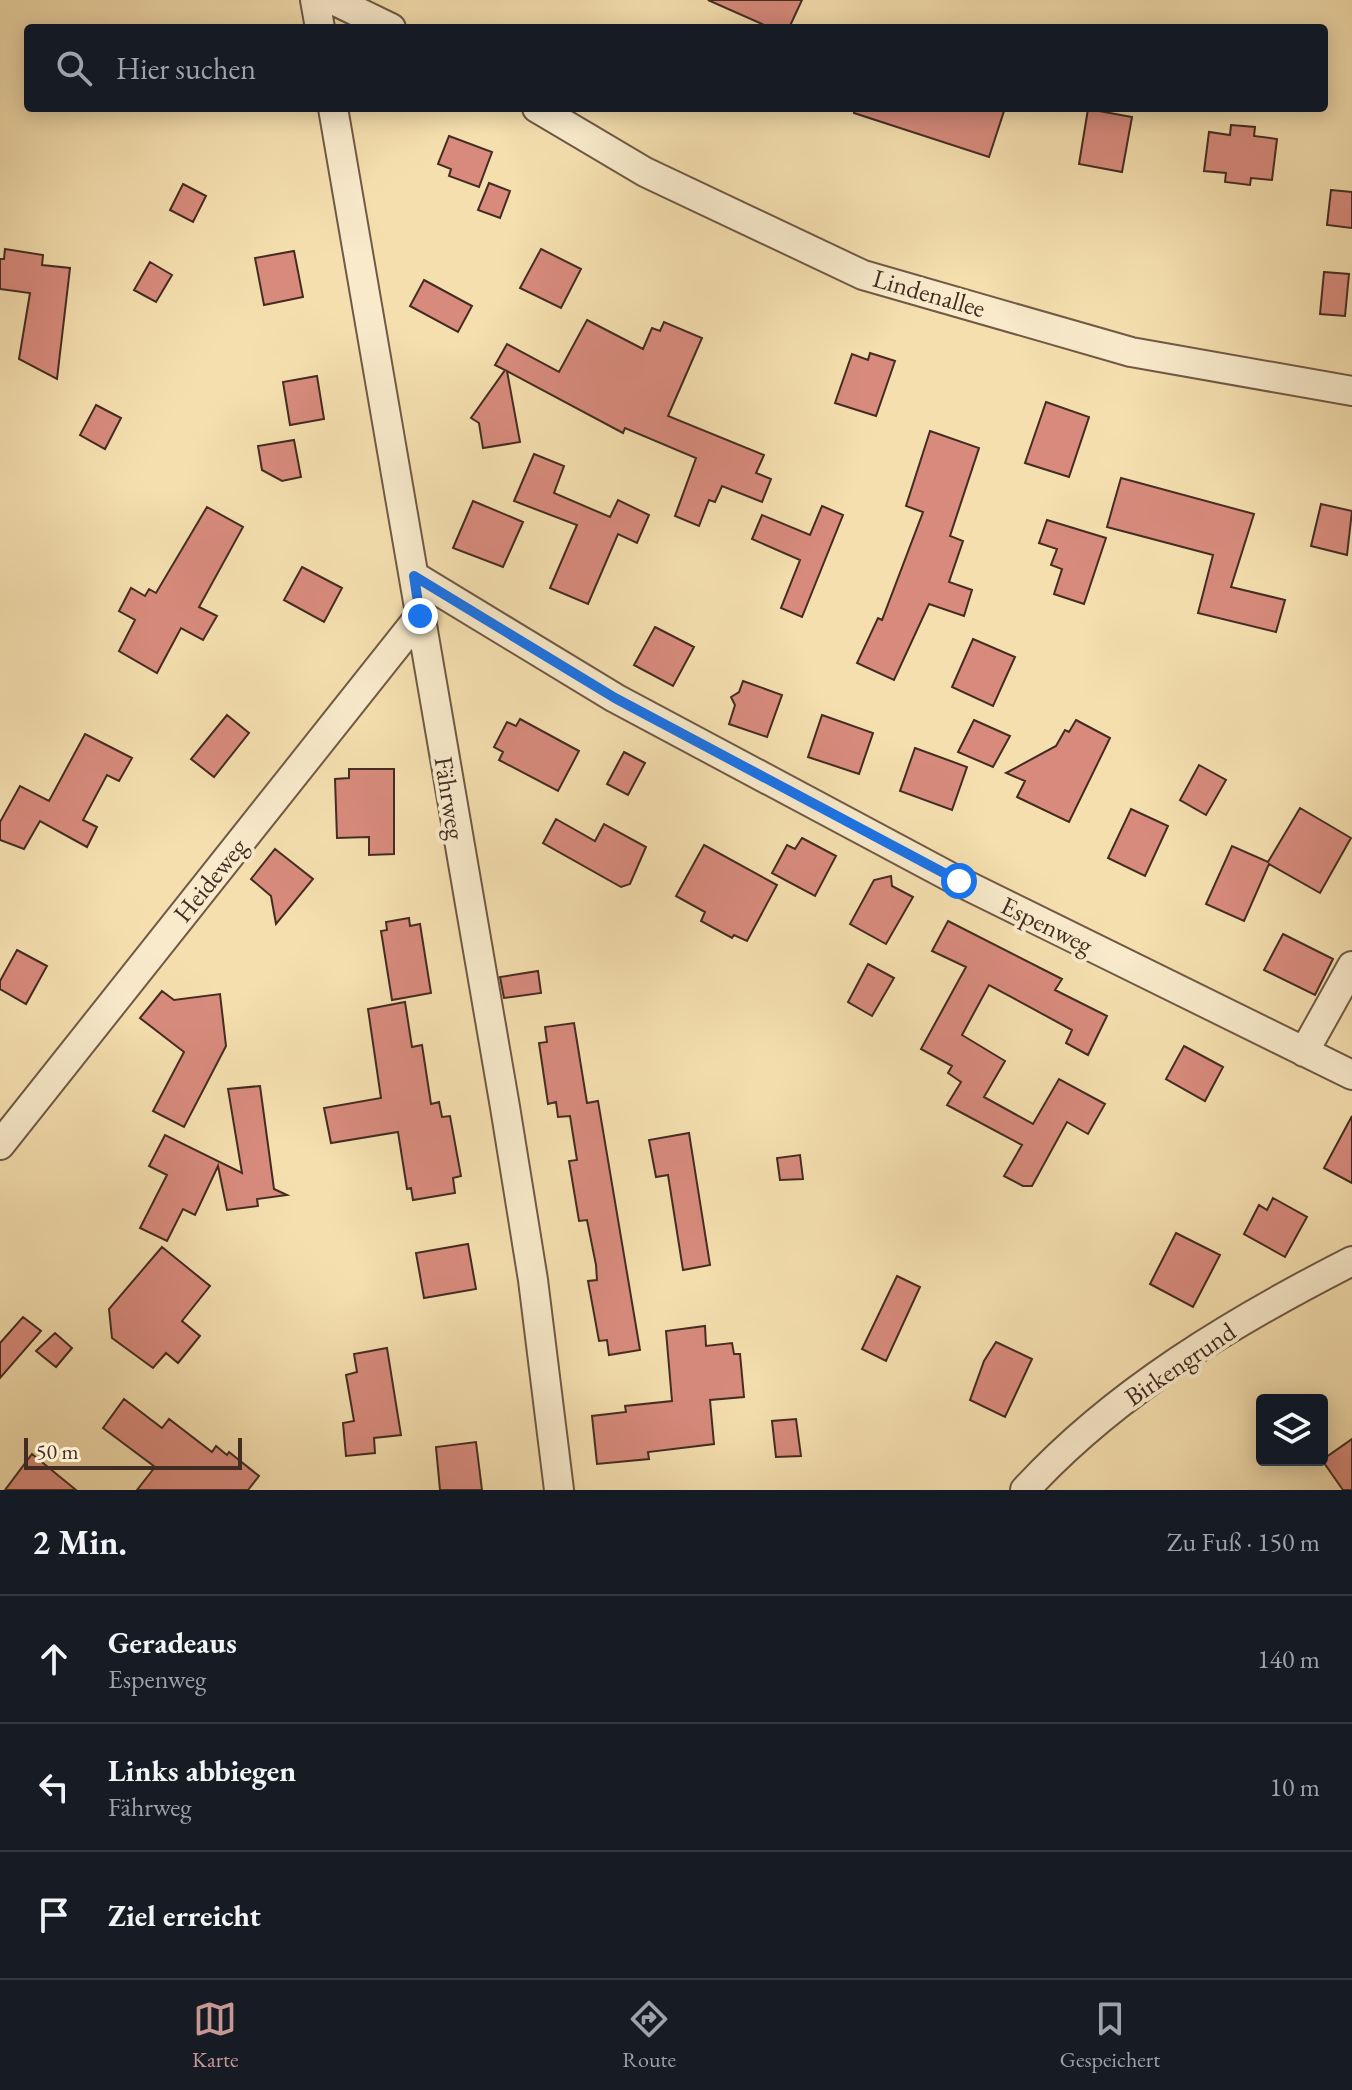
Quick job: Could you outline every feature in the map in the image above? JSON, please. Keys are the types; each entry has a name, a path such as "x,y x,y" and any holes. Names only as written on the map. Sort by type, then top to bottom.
{"street":[{"path":"315,0 319,24"},
{"path":"333,0 383,24"},
{"name":"Fährweg","path":"334,112 533,1280 559,1490"},
{"name":"Lindenallee","path":"544,112 645,172 863,275 1131,352 1352,391"},
{"name":"Espenweg","path":"414,576 615,698 954,879 1352,1075"},
{"name":"Heideweg","path":"5,1129 420,616"},
{"path":"1304,1052 1352,966"},
{"name":"Birkengrund","path":"1025,1490 1058,1454 1135,1391 1277,1299 1352,1261"}],"building":[{"path":"708,0 802,0 791,24 762,24"},
{"path":"854,112 1004,112 989,157"},
{"path":"1088,112 1132,117 1122,172 1079,164"},
{"path":"1231,125 1255,127 1254,136 1277,139 1272,180 1251,178 1250,185 1225,182 1226,173 1204,171 1209,132 1230,135"},
{"path":"449,136 492,152 479,187 449,176 451,169 438,164"},
{"path":"489,183 510,191 500,218 478,210"},
{"path":"183,184 206,196 193,222 170,210"},
{"path":"1331,190 1352,192 1352,228 1327,225"},
{"path":"5,249 43,255 42,265 70,268 57,379 19,359 30,293 0,289 0,259 4,259"},
{"path":"541,249 581,269 561,308 520,288"},
{"path":"294,251 303,297 264,305 255,258"},
{"path":"150,262 172,275 156,302 134,290"},
{"path":"1324,272 1349,274 1345,316 1320,314"},
{"path":"424,280 472,306 458,332 410,306"},
{"path":"587,320 643,349 652,328 660,331 664,322 702,338 668,416 764,455 756,473 771,479 762,502 722,486 715,502 709,500 699,526 675,516 696,458 625,428 623,433 507,371 520,442 483,448 479,423 471,418 505,370 495,365 507,344 559,372"},
{"path":"870,353 895,361 876,416 835,403 852,354 868,360"},
{"path":"317,376 324,419 290,425 283,382"},
{"path":"1046,402 1089,417 1069,477 1025,463"},
{"path":"96,405 121,418 105,449 80,435"},
{"path":"930,431 979,448 950,536 963,541 949,582 972,590 964,616 929,604 894,680 857,663 878,618 882,620 923,512 906,506"},
{"path":"294,440 301,477 282,481 262,470 258,446"},
{"path":"534,454 564,466 554,493 610,517 618,500 649,515 637,543 618,534 588,604 550,588 577,525 514,501"},
{"path":"1121,478 1254,514 1231,587 1285,600 1276,632 1198,613 1213,555 1107,527"},
{"path":"473,501 523,522 503,567 453,548"},
{"path":"1321,504 1352,511 1347,555 1311,546"},
{"path":"822,506 843,515 802,617 781,608 800,560 752,539 762,515 810,535"},
{"path":"207,507 243,527 199,607 217,616 203,640 181,628 157,673 119,651 135,620 119,611 131,588 145,596 149,589 156,593"},
{"path":"1047,520 1106,538 1084,604 1054,594 1062,569 1051,565 1057,549 1039,543"},
{"path":"302,567 342,588 324,622 284,600"},
{"path":"655,627 694,647 673,686 634,665"},
{"path":"973,639 1015,657 993,706 952,687"},
{"path":"743,681 782,695 767,737 729,724 735,705 731,697 739,692"},
{"path":"227,715 249,733 214,777 191,759"},
{"path":"822,715 873,733 859,774 808,757"},
{"path":"520,719 579,751 558,791 499,760 503,752 494,747 507,722 516,726"},
{"path":"974,720 1010,736 993,767 958,752"},
{"path":"1076,720 1110,738 1069,822 1017,797 1025,781 1006,773 1056,746 1065,730 1069,732"},
{"path":"85,734 132,758 119,781 107,775 83,820 97,827 87,847 40,821 24,849 0,840 0,822 20,786 49,801"},
{"path":"915,748 967,767 952,810 900,791"},
{"path":"624,752 645,763 628,795 607,784"},
{"path":"1199,765 1226,780 1206,815 1180,800"},
{"path":"349,769 394,769 394,854 369,855 369,837 337,838 335,779 349,778"},
{"path":"1300,808 1351,838 1320,893 1269,864 1244,921 1206,904 1232,846 1268,862"},
{"path":"1131,809 1168,826 1145,876 1108,858"},
{"path":"556,819 595,841 604,824 646,847 630,884 621,887 543,843"},
{"path":"802,838 836,856 815,896 772,873 787,845 795,849"},
{"path":"704,845 777,885 747,941 734,935 732,938 701,921 705,912 676,896"},
{"path":"275,849 313,879 276,924 271,896 251,879"},
{"path":"891,876 892,886 913,897 886,944 850,924 874,880"},
{"path":"409,918 410,926 420,924 431,993 392,1000 381,931 387,930 386,922"},
{"path":"948,921 1062,979 1055,990 1107,1016 1088,1055 1066,1043 1072,1030 989,985 962,1035 1005,1061 984,1097 1033,1124 1059,1079 1105,1104 1088,1134 1067,1122 1032,1186 1023,1186 1004,1176 1022,1145 947,1105 961,1082 948,1073 952,1066 921,1049 966,967 932,951"},
{"path":"1283,934 1333,959 1315,995 1264,970"},
{"path":"17,950 47,966 26,1004 0,989 0,981"},
{"path":"868,964 894,978 872,1016 848,1002"},
{"path":"538,971 541,993 504,998 500,977"},
{"path":"162,991 174,1000 220,994 226,1046 184,1127 153,1111 184,1052 140,1018"},
{"path":"405,1002 412,1047 422,1045 431,1104 439,1102 442,1117 450,1116 461,1176 453,1178 455,1193 413,1200 411,1188 407,1189 398,1132 331,1143 324,1108 381,1098 368,1009"},
{"path":"574,1023 587,1103 598,1101 640,1350 609,1355 607,1340 599,1341 588,1281 597,1280 596,1265 587,1220 579,1221 569,1161 577,1160 570,1116 558,1117 556,1102 548,1104 539,1043 547,1042 545,1027"},
{"path":"1184,1046 1223,1067 1205,1101 1166,1079"},
{"path":"260,1086 274,1189 287,1195 257,1199 258,1206 227,1210 218,1166 195,1215 183,1209 167,1241 140,1228 167,1175 149,1166 165,1135 242,1173 228,1089"},
{"path":"1352,1116 1352,1183 1324,1168"},
{"path":"689,1133 710,1265 683,1270 668,1175 656,1177 649,1140"},
{"path":"800,1155 803,1179 780,1180 777,1158"},
{"path":"1273,1198 1307,1217 1285,1257 1244,1234 1259,1205 1267,1210"},
{"path":"1176,1233 1220,1255 1193,1307 1150,1284"},
{"path":"468,1244 476,1289 424,1298 416,1253"},
{"path":"162,1247 210,1286 182,1321 200,1336 178,1363 166,1353 153,1368 112,1338 109,1309"},
{"path":"897,1276 920,1287 886,1361 862,1349"},
{"path":"23,1317 41,1331 0,1378 0,1343"},
{"path":"705,1326 706,1346 732,1343 734,1354 740,1354 744,1397 710,1400 714,1444 648,1452 649,1459 597,1464 592,1416 626,1412 625,1406 672,1401 666,1331"},
{"path":"55,1333 72,1348 56,1367 36,1351"},
{"path":"996,1342 1032,1359 1005,1417 970,1400 984,1361"},
{"path":"387,1348 401,1435 374,1438 375,1453 346,1456 343,1423 354,1421 346,1375 357,1372 354,1354"},
{"path":"124,1399 162,1428 169,1419 212,1452 216,1446 227,1455 229,1452 259,1476 248,1490 137,1490 155,1467 103,1428"},
{"path":"796,1419 801,1456 776,1457 772,1421"},
{"path":"1352,1439 1352,1490 1343,1490 1326,1466 1328,1456"},
{"path":"476,1442 482,1490 440,1490 436,1447"},
{"path":"32,1454 76,1490 5,1490"}],"route":[{"path":"420,616 414,576 615,698 959,881"}]}
